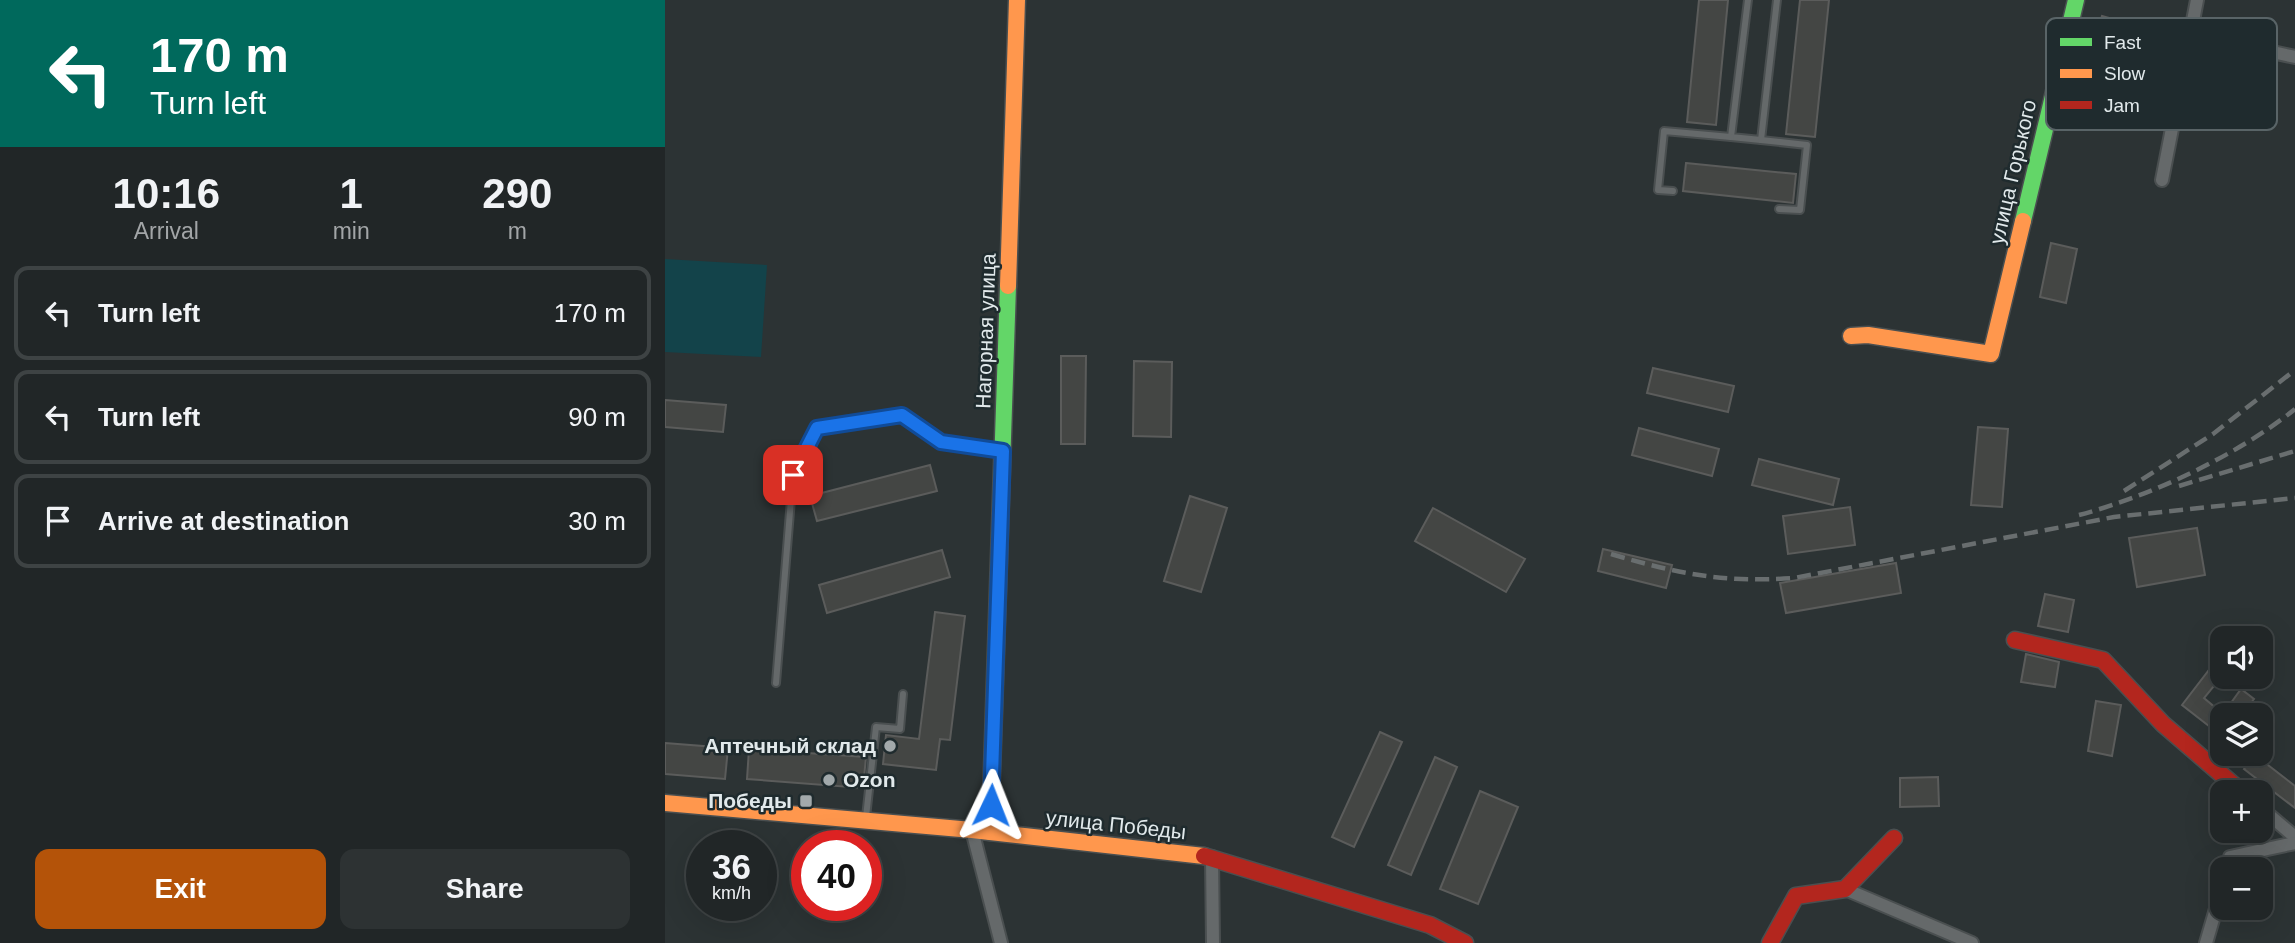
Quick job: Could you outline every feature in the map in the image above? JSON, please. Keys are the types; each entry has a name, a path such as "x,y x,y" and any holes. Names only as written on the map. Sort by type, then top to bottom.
{"street":[{"name":"Нагорная улица","path":"990,832 1017,0"},
{"name":"улица Горького","path":"2071,18 2075,0"},
{"path":"2193,18 2197,0"},
{"path":"2277,53 2295,57"},
{"name":"улица Горького","path":"1851,336 1868,335 1991,354 2046,122"},
{"path":"2162,180 2172,130"},
{"path":"2015,640 2103,660 2163,724 2228,780"},
{"name":"улица Победы","path":"665,803 865,823 972,830 1212,857 1430,925 1465,943"},
{"path":"2273,819 2295,838"},
{"path":"972,830 1001,943"},
{"path":"1845,889 1894,838"},
{"path":"2230,857 2295,843"},
{"path":"1212,857 1213,943"},
{"path":"1770,943 1796,897 1845,889 1972,943"},
{"path":"2206,943 2213,920"}],"lane":[{"path":"1731,137 1748,0"},
{"path":"1761,140 1777,0"},
{"path":"1672,191 1658,190 1664,131 1807,145 1800,210 1779,209"},
{"path":"776,683 793,475 817,428 902,415 941,442 1003,451"},
{"path":"865,823 876,727 900,729 903,694"}],"shaded area":[{"path":"665,259 767,265 761,357 665,352"}],"building":[{"path":"1699,0 1728,0 1716,125 1687,122"},
{"path":"1800,0 1829,0 1815,137 1786,134"},
{"path":"1686,163 1796,174 1793,203 1683,191"},
{"path":"2051,243 2077,249 2066,303 2040,297"},
{"path":"1061,356 1086,356 1085,444 1061,444"},
{"path":"1134,361 1172,362 1171,437 1133,436"},
{"path":"1653,368 1734,386 1728,412 1647,393"},
{"path":"665,400 726,405 723,432 665,427"},
{"path":"1978,427 2008,429 2002,507 1971,505"},
{"path":"1639,428 1719,449 1712,476 1632,455"},
{"path":"1759,459 1839,479 1833,505 1752,485"},
{"path":"930,465 937,491 817,521 810,496"},
{"path":"1190,496 1227,508 1201,592 1164,581"},
{"path":"1850,507 1855,545 1788,554 1783,516"},
{"path":"1433,508 1525,559 1506,592 1415,541"},
{"path":"2197,528 2205,575 2137,587 2129,538"},
{"path":"1603,549 1672,565 1666,588 1598,571"},
{"path":"942,550 950,577 827,613 819,585"},
{"path":"1896,563 1901,593 1786,613 1780,583"},
{"path":"2045,594 2074,600 2068,632 2038,626"},
{"path":"935,612 965,616 950,740 940,739 936,770 883,764 886,735 919,739"},
{"path":"2026,654 2059,662 2055,687 2021,682"},
{"path":"2210,669 2211,689 2204,698 2210,703 2210,727 2182,705"},
{"path":"2241,689 2254,699 2251,703 2231,703"},
{"path":"2096,701 2121,705 2112,756 2088,751"},
{"path":"1380,732 1402,742 1354,847 1332,837"},
{"path":"665,743 728,748 725,779 665,774"},
{"path":"749,749 866,757 863,788 747,779"},
{"path":"1435,757 1457,767 1411,875 1388,865"},
{"path":"2246,766 2269,766 2295,786 2295,808 2273,791 2273,780 2258,780 2244,769"},
{"path":"1938,777 1939,806 1900,807 1900,778"},
{"path":"1480,791 1518,807 1478,904 1440,889"}],"railway":[{"path":"2124,491 2213,434 2295,370"},
{"path":"2079,515 2135,497 2193,472 2247,442 2295,409"},
{"path":"2179,486 2295,451"},
{"path":"1611,554 1658,567 1723,578 1794,578 2114,517 2295,498"}],"traffic: fast":[{"path":"2072,18 2076,0"},
{"path":"2023,221 2046,125"},
{"path":"990,832 1008,286"}],"traffic: slow":[{"path":"1008,286 1017,0"},
{"path":"1851,336 1868,335 1991,354 2023,221"},
{"path":"665,803 972,830 1204,856"}],"traffic: jam":[{"path":"2015,640 2103,660 2163,724 2228,780"},
{"path":"1770,943 1796,896 1845,889 1894,838"},
{"path":"1204,856 1430,925 1465,943"}],"place":[{"name":"Аптечный склад","path":"890,746"},
{"name":"Ozon","path":"829,780"},
{"name":"Победы","path":"806,801"}],"route":[{"path":"793,475 817,428 902,415 941,442 1003,451 991,805"}]}
